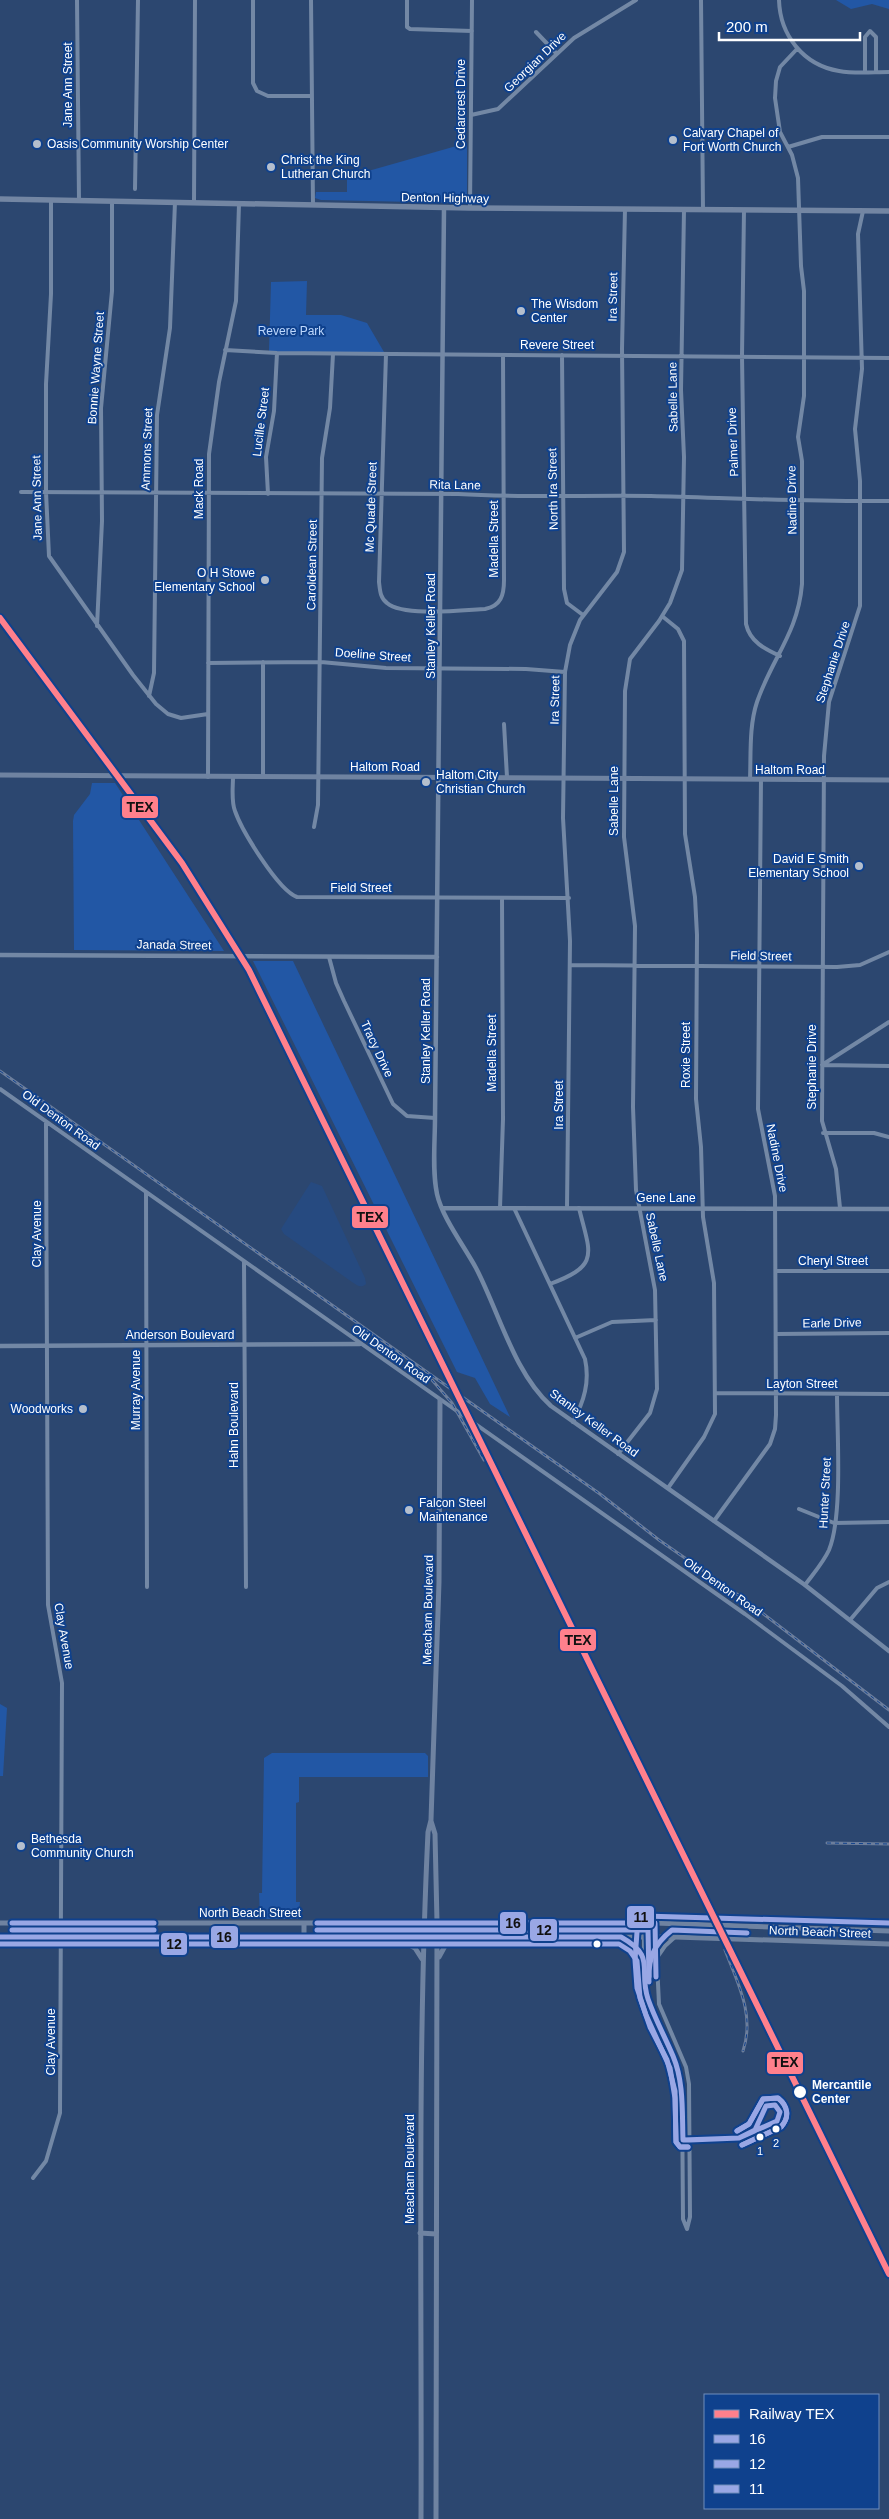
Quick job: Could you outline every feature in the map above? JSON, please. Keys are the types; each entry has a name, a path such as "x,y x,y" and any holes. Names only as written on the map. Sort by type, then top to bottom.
{"main road":[{"name":"Denton Highway","path":"0,199 444,208 889,211"},
{"name":"Haltom Road","path":"0,775 889,780"},
{"name":"Meacham Boulevard","path":"419,2517 423,1938 428,1832 431,1820 439,1582 440,1400"},
{"name":"Meacham Boulevard","path":"431,1820 435,1834 437,1922 436,2519"},
{"name":"North Beach Street","path":"0,1923 655,1923 889,1931"},
{"path":"304,1923 304,1937"},
{"path":"541,1923 541,1938"},
{"path":"578,1923 578,1938"},
{"path":"846,1931 846,1944"},
{"name":"North Beach Street","path":"0,1937 675,1937 889,1944"},
{"path":"394,1938 410,1944 423,1962"},
{"path":"437,1962 445,1946 460,1938"},
{"path":"420,2234 436,2234"}],"street":[{"name":"Jane Ann Street","path":"77,0 78,201"},
{"path":"135,189 138,0"},
{"path":"194,203 195,0"},
{"path":"253,0 253,83 257,91 268,96 311,96"},
{"path":"311,0 313,205"},
{"path":"407,0 407,27 410,29 472,31"},
{"name":"Cedarcrest Drive","path":"470,208 472,0"},
{"name":"Georgian Drive","path":"471,115 498,109 556,53 580,34 636,0"},
{"path":"701,0 703,210"},
{"path":"779,0 781,18 789,36 797,49 812,61 832,69 889,72"},
{"path":"865,72 865,37 870,31 876,37 876,72"},
{"path":"536,32 556,53"},
{"name":"Nadine Drive","path":"750,780 751,737 757,703 794,626 801,603 803,501 802,461 798,437 804,396 804,291 800,266 798,178 792,155 780,132 776,118 775,89 780,67 797,49"},
{"path":"788,147 822,137 889,137"},
{"name":"Jane Ann Street","path":"51,200 51,294 46,384 46,492 49,556 148,696 162,710 174,716 188,718 208,714"},
{"name":"Bonnie Wayne Street","path":"97,626 102,493 100,408 112,291 112,201"},
{"name":"Ammons Street","path":"148,696 154,673 157,415 170,328 174,277 175,202"},
{"name":"Mack Road","path":"208,776 211,434 238,283 239,204"},
{"name":"Stanley Keller Road","path":"444,208 443,494 436,1118 436,1185 443,1208 476,1269 532,1386 551,1406 804,1585 889,1651"},
{"name":"Ira Street","path":"567,1208 570,965 563,818 566,672 570,645 583,615 608,584 621,562 626,530 623,355 625,210"},
{"name":"Sabelle Lane","path":"618,1454 648,1417 655,1403 657,1389 654,1281 638,1208 633,1107 633,907 624,837 624,779 627,666 633,653 662,616 679,582 682,570 684,497 682,356 684,210"},
{"name":"Palmer Drive","path":"744,210 742,356 746,624 747,631 758,644 780,656"},
{"name":"Stephanie Drive","path":"840,1208 836,1169 823,1132 824,731 828,702 860,606 860,502 855,429 861,386 858,234 863,210"},
{"name":"Revere Street","path":"225,350 333,354 889,358"},
{"name":"Lucille Street","path":"268,494 266,457 274,411 277,353"},
{"name":"Caroldean Street","path":"314,827 318,805 319,776 322,458 330,408 333,354"},
{"name":"Mc Quade Street","path":"386,354 379,582 381,596 387,604 404,610 441,610"},
{"name":"Madella Street","path":"441,610 492,608 502,598 504,580 503,355"},
{"name":"North Ira Street","path":"562,355 566,599 570,607 583,615"},
{"name":"Rita Lane","path":"21,492 443,494 504,497 625,496 803,501 889,501"},
{"name":"Roxie Street","path":"662,616 678,628 684,641 685,834 695,898 697,965 696,1099 701,1147 703,1208 714,1283 715,1394 714,1420 668,1488"},
{"path":"263,776 264,662"},
{"name":"Doeline Street","path":"208,663 321,662 386,668 526,669 566,672"},
{"path":"504,724 507,777"},
{"name":"Field Street","path":"233,776 234,809 238,820 252,843 290,895 302,898 568,898"},
{"name":"Nadine Drive","path":"714,1521 770,1444 775,1429 775,1208 772,1175 760,1129 758,1109 761,779"},
{"name":"Madella Street","path":"500,1208 503,1119 502,898"},
{"name":"Field Street","path":"570,965 823,967 860,965 889,952"},
{"name":"Janada Street","path":"0,955 437,957"},
{"name":"Tracy Drive","path":"329,957 336,983 393,1104 407,1116 436,1118"},
{"path":"822,1066 889,1022"},
{"path":"822,1066 889,1066"},
{"name":"Old Denton Road","path":"0,1089 745,1614 842,1686 889,1728"},
{"name":"Clay Avenue","path":"34,2178 46,2161 60,2113 62,1683 48,1606 46,1122"},
{"path":"823,1132 874,1133 889,1137"},
{"name":"Murray Avenue","path":"146,1192 147,1587"},
{"name":"Gene Lane","path":"443,1208 889,1208"},
{"path":"514,1208 585,1359 588,1380 582,1404 573,1422"},
{"path":"550,1284 580,1272 587,1260 588,1248 580,1208"},
{"name":"Hahn Boulevard","path":"244,1262 246,1587"},
{"name":"Cheryl Street","path":"776,1271 889,1271"},
{"path":"575,1338 612,1322 656,1320"},
{"name":"Earle Drive","path":"776,1334 889,1333"},
{"name":"Anderson Boulevard","path":"0,1346 360,1344"},
{"name":"Layton Street","path":"715,1394 889,1394"},
{"name":"Hunter Street","path":"804,1585 828,1552 834,1523 837,1394"},
{"path":"799,1509 834,1523 889,1522"},
{"path":"850,1620 876,1588 889,1582"},
{"path":"644,1923 647,1996 674,2057 682,2090 683,2219 687,2229 690,2217 688,2084 686,2067 659,2004 655,1923"},
{"path":"621,1937 635,1945 644,1958"},
{"path":"656,1959 675,1937"}],"green space":[{"path":"836,0 889,0 889,9 872,4 851,9"},
{"path":"467,143 467,200 462,203 321,200 315,198 316,192 347,192 347,177"},
{"name":"Revere Park","path":"307,281 306,315 341,315 367,323 384,352 269,352 271,282"},
{"path":"92,783 115,783 224,951 74,950 73,821 74,815 90,794"},
{"path":"253,961 293,961 510,1417 490,1404 475,1378 457,1372"},
{"path":"0,1704 7,1708 3,1776 0,1776"},
{"path":"272,1753 425,1753 428,1756 428,1777 299,1777 299,1802 296,1803 296,1902 300,1902 298,1919 263,1919 260,1916 259,1893 262,1893 264,1758"}],"shaded area":[{"path":"311,1182 322,1186 365,1278 366,1284 359,1286 352,1282 284,1234 281,1229"}],"railway":[{"path":"0,1071 600,1494 659,1540 744,1599 889,1710"},
{"path":"432,1380 452,1403 484,1460"},
{"path":"827,1843 889,1844"},
{"path":"725,1950 740,1987 746,2012 747,2025 743,2051"}],"rail line":[{"name":"TEX","path":"0,618 182,863 249,970 889,2274"}],"transit line":[{"name":"11","path":"688,2147 680,2147 676,2142 675,2098 670,2068 646,2015 637,1988 635,1960 638,1918 644,1916 889,1923"},
{"name":"16","path":"12,1923 154,1923"},
{"name":"16","path":"317,1923 655,1923 656,1977"},
{"name":"12","path":"12,1930 154,1930"},
{"name":"12","path":"317,1930 648,1930 649,1977"},
{"name":"11","path":"649,1982 653,1953 660,1941 672,1930 747,1933"},
{"name":"16","path":"0,1937 621,1937 632,1944 643,1957 645,1989 648,1999 677,2066 682,2097 683,2140 739,2138"},
{"name":"12","path":"0,1944 619,1944 630,1951 637,1961 640,1998 650,2027 667,2060 675,2091 676,2142 680,2147 688,2147"},
{"name":"12","path":"737,2131 749,2124 763,2099 778,2098 784,2104 787,2116 781,2127 742,2145"},
{"name":"11","path":"737,2131 749,2124 763,2099 778,2098 784,2104 787,2116 781,2127 742,2145"},
{"name":"16","path":"775,2105 780,2112 777,2121 739,2138 755,2130 766,2106 775,2105"},
{"name":"16","path":"690,2140 739,2138"}],"place":[{"name":"Calvary Chapel of Fort Worth Church","path":"673,140"},
{"name":"Oasis Community Worship Center","path":"37,144"},
{"name":"Christ the King Lutheran Church","path":"271,167"},
{"name":"The Wisdom Center","path":"521,311"},
{"name":"O H Stowe Elementary School","path":"265,580"},
{"name":"Haltom City Christian Church","path":"426,782"},
{"name":"David E Smith Elementary School","path":"859,866"},
{"name":"Woodworks","path":"83,1409"},
{"name":"Falcon Steel Maintenance","path":"409,1510"},
{"name":"Bethesda Community Church","path":"21,1846"},
{"name":"Mercantile Center","path":"800,2092"},
{"name":"2","path":"776,2129"},
{"name":"1","path":"760,2137"}]}
